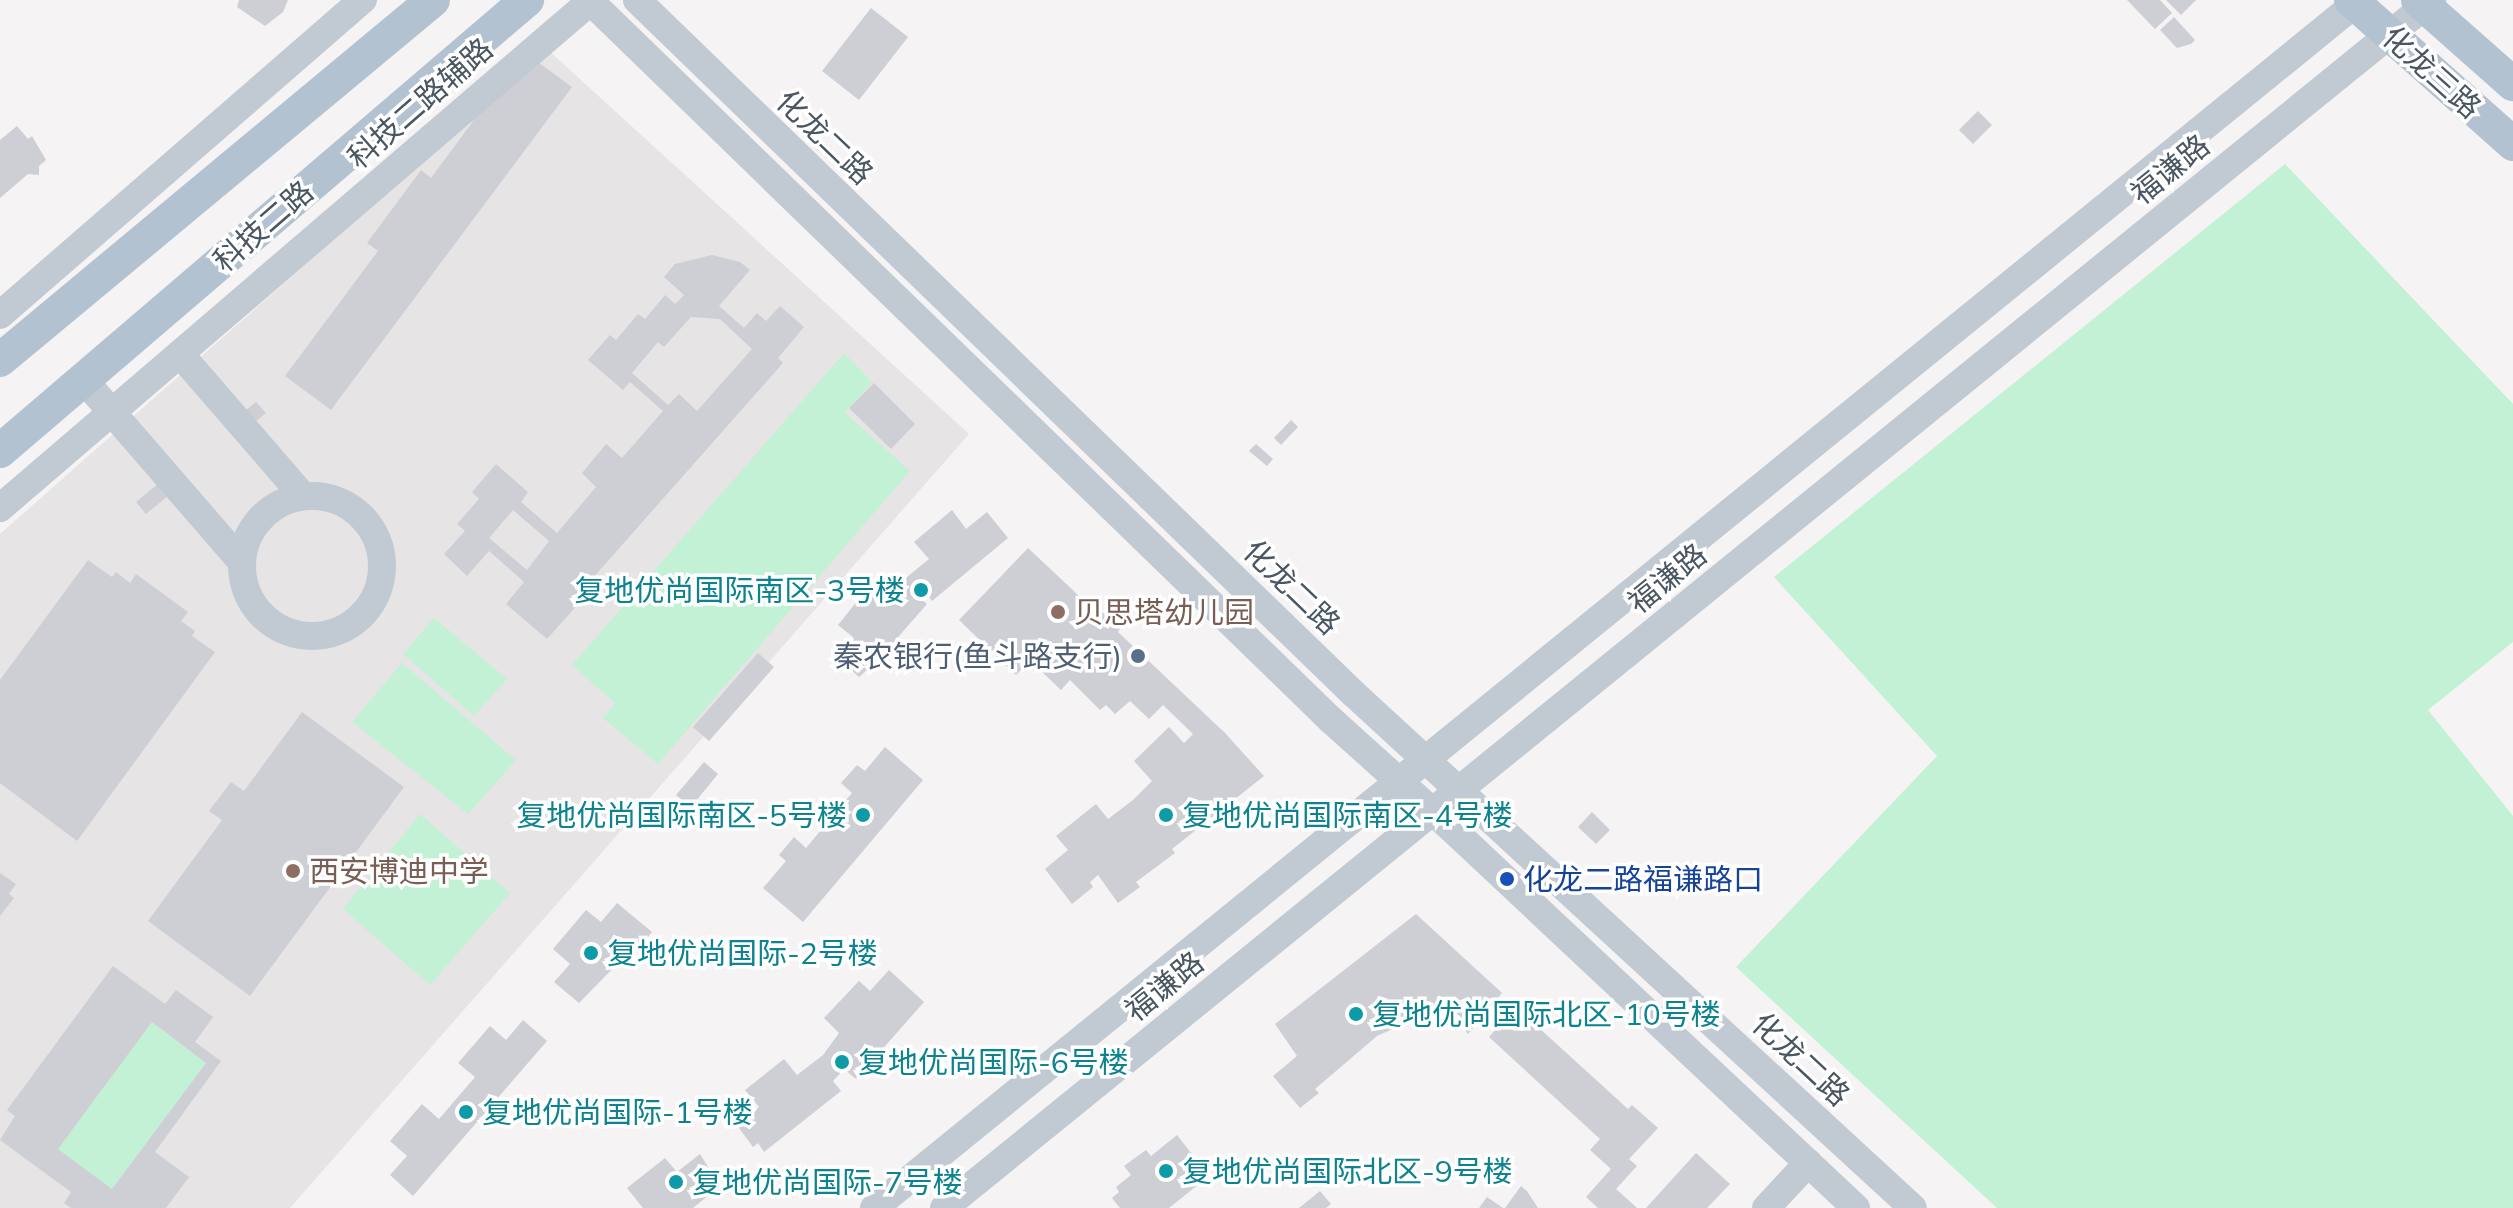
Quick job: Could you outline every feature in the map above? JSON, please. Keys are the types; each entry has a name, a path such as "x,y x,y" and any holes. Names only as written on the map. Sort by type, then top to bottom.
{"main road":[{"path":"0,360 433,0"},
{"name":"科技二路","path":"0,451 527,0"},
{"name":"化龙三路","path":"2355,1 2513,144"},
{"name":"化龙三路","path":"2425,2 2513,84"}],"street":[{"path":"0,315 363,0"},
{"path":"590,0 1331,720 1856,1208"},
{"name":"科技二路辅路","path":"0,508 590,0"},
{"name":"化龙二路","path":"637,0 1425,759 1913,1208"},
{"name":"福谦路","path":"874,1208 2355,1"},
{"name":"福谦路","path":"944,1208 2390,35 2425,2"},
{"path":"180,354 303,496"},
{"path":"84,380 241,561"},
{"path":"303,496 325,497 346,504 363,518 376,536 382,557 381,580 373,600 359,618 341,630 317,636 293,634 271,624 254,607 244,585 241,561 247,538 260,518 280,503 303,496"},
{"path":"1766,1208 1808,1163"}],"shaded area":[{"name":"西安博迪中学","path":"548,50 969,434 290,1208 0,1208 0,534"}],"green space":[{"path":"2285,164 2513,404 2513,642 2428,710 2513,816 2513,1208 1997,1208 1736,967 1937,756 1774,577"},
{"path":"844,353 872,382 845,413 910,471 658,764 603,718 615,703 572,665"},
{"path":"434,618 507,679 474,716 403,654"},
{"path":"402,663 516,760 468,814 352,722"},
{"path":"420,814 510,893 430,985 343,909"},
{"path":"152,1022 206,1063 112,1189 58,1149"}],"building":[{"path":"239,0 288,0 283,12 265,26 237,7"},
{"path":"2127,0 2160,0 2172,13 2155,29"},
{"path":"2166,0 2196,0 2181,15"},
{"path":"871,8 908,37 859,100 822,71"},
{"path":"2174,17 2195,40 2191,44 2177,48 2160,30"},
{"path":"524,52 572,87 331,410 285,376 378,251 367,243 421,170 431,178"},
{"path":"1978,111 1992,125 1973,144 1959,130"},
{"path":"17,126 28,139 32,136 46,160 39,166 39,175 28,174 0,198 0,140"},
{"path":"712,255 740,262 750,270 719,306 744,328 757,313 766,321 780,306 804,327 778,358 783,363 576,597 581,601 547,639 506,604 524,582 489,551 467,576 444,554 465,531 457,524 479,499 472,492 496,464 528,492 521,502 557,533 596,487 582,473 606,444 622,458 663,411 630,382 623,390 588,360 610,335 616,340 638,314 645,319 665,295 675,304 684,295 664,277 675,264","holes":["691,317 720,319 752,349 697,411 679,394 668,405 632,373 658,342 664,347","513,510 549,541 527,570 489,538"]},
{"path":"874,383 915,424 891,449 849,408"},
{"path":"256,402 266,413 245,430 235,419"},
{"path":"1291,420 1298,427 1281,445 1274,438"},
{"path":"1256,444 1273,459 1267,466 1249,451"},
{"path":"158,484 168,496 146,514 136,502"},
{"name":"复地优尚国际南区-3号楼","path":"952,510 966,529 987,512 1008,538 932,601 927,594 921,599 927,604 859,677 838,658 854,638 838,625 870,585 889,599 907,577 929,559 914,542"},
{"path":"1028,548 1094,610 1099,609 1120,629 1118,632 1225,733 1264,776 1172,849 1175,853 1136,882 1140,887 1118,903 1098,875 1090,882 1093,887 1072,904 1045,869 1068,850 1056,836 1096,804 1108,819 1133,800 1152,781 1134,761 1169,727 1184,743 1193,734 1163,705 1149,719 1130,701 1115,714 1106,705 1100,710 1070,680 1061,690 1038,668 1035,671 1027,664 1016,675 959,620"},
{"path":"88,560 112,577 116,572 130,583 136,574 188,612 181,621 195,631 192,636 215,652 77,841 0,783 0,680"},
{"path":"758,653 774,667 709,741 693,727"},
{"path":"302,712 404,787 250,996 148,921 222,820 209,811 231,782 244,791"},
{"name":"复地优尚国际南区-5号楼","path":"885,747 923,780 803,922 763,888 786,861 779,855 794,837 806,848 852,793 841,783 857,765 865,771"},
{"path":"704,762 718,774 691,807 676,795"},
{"path":"1592,812 1610,830 1596,844 1578,827"},
{"path":"0,873 16,884 9,894 14,898 0,916"},
{"name":"复地优尚国际-2号楼","path":"617,903 652,932 636,951 629,946 624,952 627,954 579,1003 554,982 570,964 553,949 586,910 601,922"},
{"name":"复地优尚国际北区-10号楼","path":"1416,914 1502,993 1468,1034 1446,1005 1377,1036 1315,1089 1319,1093 1300,1108 1273,1076 1297,1056 1275,1024"},
{"path":"113,966 165,1004 176,990 213,1017 195,1042 221,1061 155,1152 189,1177 166,1208 71,1208 64,1203 71,1192 0,1140 15,1116 7,1110","holes":["152,1022 206,1063 112,1189 58,1149"]},
{"name":"复地优尚国际-6号楼","path":"889,970 924,1002 856,1079 844,1069 833,1081 841,1091 764,1152 758,1143 753,1147 736,1124 759,1107 745,1090 784,1059 797,1075 823,1055 839,1033 824,1018 859,981 870,991"},
{"path":"1516,1007 1628,1109 1632,1105 1658,1128 1629,1159 1637,1166 1616,1189 1637,1208 1598,1208 1586,1197 1611,1169 1590,1150 1600,1139 1489,1037"},
{"name":"复地优尚国际-1号楼","path":"523,1020 547,1041 413,1196 390,1175 407,1156 390,1141 422,1104 439,1119 475,1077 458,1063 490,1026 506,1040"},
{"name":"复地优尚国际北区-9号楼","path":"1177,1135 1209,1176 1169,1208 1120,1208 1112,1198 1119,1192 1116,1187 1131,1175 1124,1166 1146,1150 1151,1156"},
{"path":"1696,1153 1730,1184 1707,1208 1646,1208"},
{"name":"复地优尚国际-7号楼","path":"700,1154 720,1186 693,1208 643,1208 627,1188 665,1158 677,1172"},
{"path":"1521,1186 1527,1191 1538,1208 1505,1208"},
{"path":"1320,1191 1331,1204 1326,1208 1299,1208"},
{"path":"1487,1197 1503,1208 1479,1208"}],"place":[{"name":"复地优尚国际南区-3号楼","path":"921,590"},
{"name":"贝思塔幼儿园","path":"1058,612"},
{"name":"秦农银行(鱼斗路支行)","path":"1138,656"},
{"name":"复地优尚国际南区-5号楼","path":"863,815"},
{"name":"复地优尚国际南区-4号楼","path":"1166,815"},
{"name":"西安博迪中学","path":"293,871"},
{"name":"化龙二路福谦路口","path":"1507,879"},
{"name":"复地优尚国际-2号楼","path":"591,953"},
{"name":"复地优尚国际北区-10号楼","path":"1356,1014"},
{"name":"复地优尚国际-6号楼","path":"842,1062"},
{"name":"复地优尚国际-1号楼","path":"466,1112"},
{"name":"复地优尚国际北区-9号楼","path":"1166,1171"},
{"name":"复地优尚国际-7号楼","path":"676,1182"}]}
